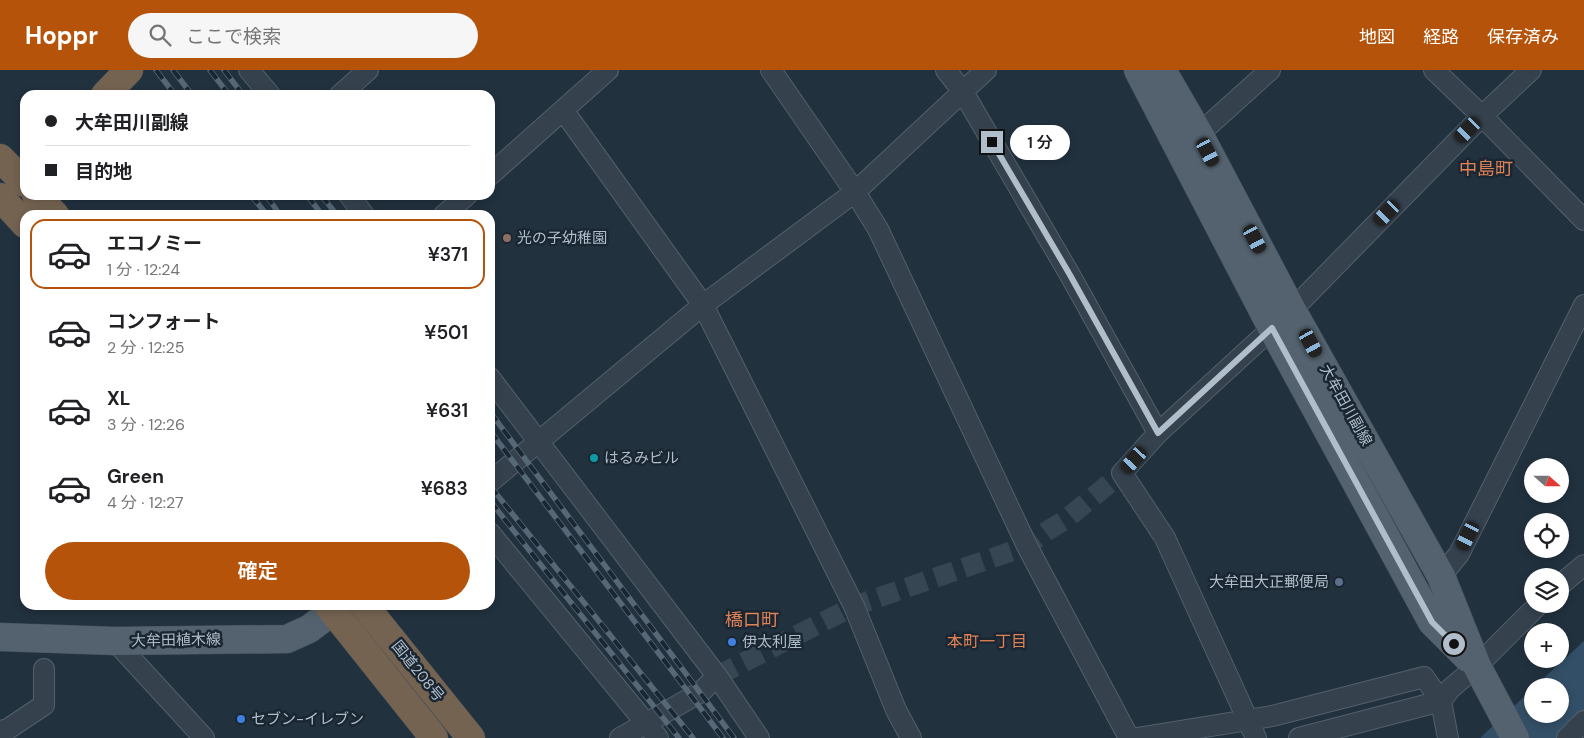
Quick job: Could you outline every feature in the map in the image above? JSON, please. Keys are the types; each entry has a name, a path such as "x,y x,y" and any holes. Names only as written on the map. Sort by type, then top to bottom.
{"highway":[{"path":"110,90 129,70"},
{"path":"0,158 20,177"},
{"path":"20,188 2,199 20,219"},
{"path":"41,200 50,210"},
{"name":"国道208号","path":"336,610 434,738"},
{"name":"国道208号","path":"368,610 471,738"}],"main road":[{"name":"大牟田川副線","path":"1138,70 1272,328 1432,622 1477,666"},
{"name":"大牟田川副線","path":"1162,70 1199,134 1292,310 1441,576 1477,666 1515,738"},
{"name":"大牟田植木線","path":"0,637 115,641 287,639 309,629 331,610"}],"street":[{"path":"249,70 266,90"},
{"path":"346,90 368,70"},
{"path":"495,171 608,70"},
{"path":"770,70 856,192 878,229 1027,546 1129,738"},
{"path":"946,70 963,92 1070,275 1158,433"},
{"path":"495,478 703,305 856,192 986,70"},
{"path":"1199,134 1270,70"},
{"path":"1434,70 1584,220"},
{"path":"1252,729 1165,538 1122,473 1158,433 1292,310 1482,116 1531,70"},
{"path":"563,110 703,305 854,606 896,710 911,738"},
{"path":"450,210 461,200"},
{"path":"1441,576 1459,554 1584,305"},
{"path":"495,385 717,676 759,738"},
{"path":"495,539 652,731"},
{"path":"1569,577 1584,564"},
{"path":"1299,738 1441,701 1450,689 1477,666 1530,613"},
{"path":"115,641 204,738"},
{"path":"0,731 8,729 44,705 44,669"},
{"path":"620,738 652,731 701,692 717,676"},
{"path":"1136,738 1252,729 1424,677 1441,701 1448,738"},
{"path":"1567,738 1584,721"}],"water":[{"path":"1584,641 1584,711 1556,738 1480,738 1524,697 1524,723 1569,723 1569,678 1544,678 1555,668 1569,668 1569,655"}],"tunnel":[{"path":"717,676 854,606 1027,546 1065,520 1122,473"}],"railway":[{"path":"156,70 171,90"},
{"path":"173,70 188,90"},
{"path":"210,70 225,90"},
{"path":"224,70 239,90"},
{"path":"255,200 263,210"},
{"path":"270,200 276,210"},
{"path":"311,200 318,210"},
{"path":"325,200 333,210"},
{"path":"495,419 734,738"},
{"path":"495,438 723,738"},
{"path":"495,492 693,738"},
{"path":"495,507 679,738"}],"place":[{"name":"光の子幼稚園","path":"507,238"},
{"name":"はるみビル","path":"594,458"},
{"name":"大牟田大正郵便局","path":"1339,582"},
{"name":"伊太利屋","path":"732,642"},
{"name":"セブン-イレブン","path":"241,719"}],"district":[{"name":"中島町","path":"1486,169"},
{"name":"橋口町","path":"752,620"},
{"name":"本町一丁目","path":"987,641"}],"route":[{"path":"992,142 1070,275 1158,433 1272,328 1432,622 1454,644"}]}
